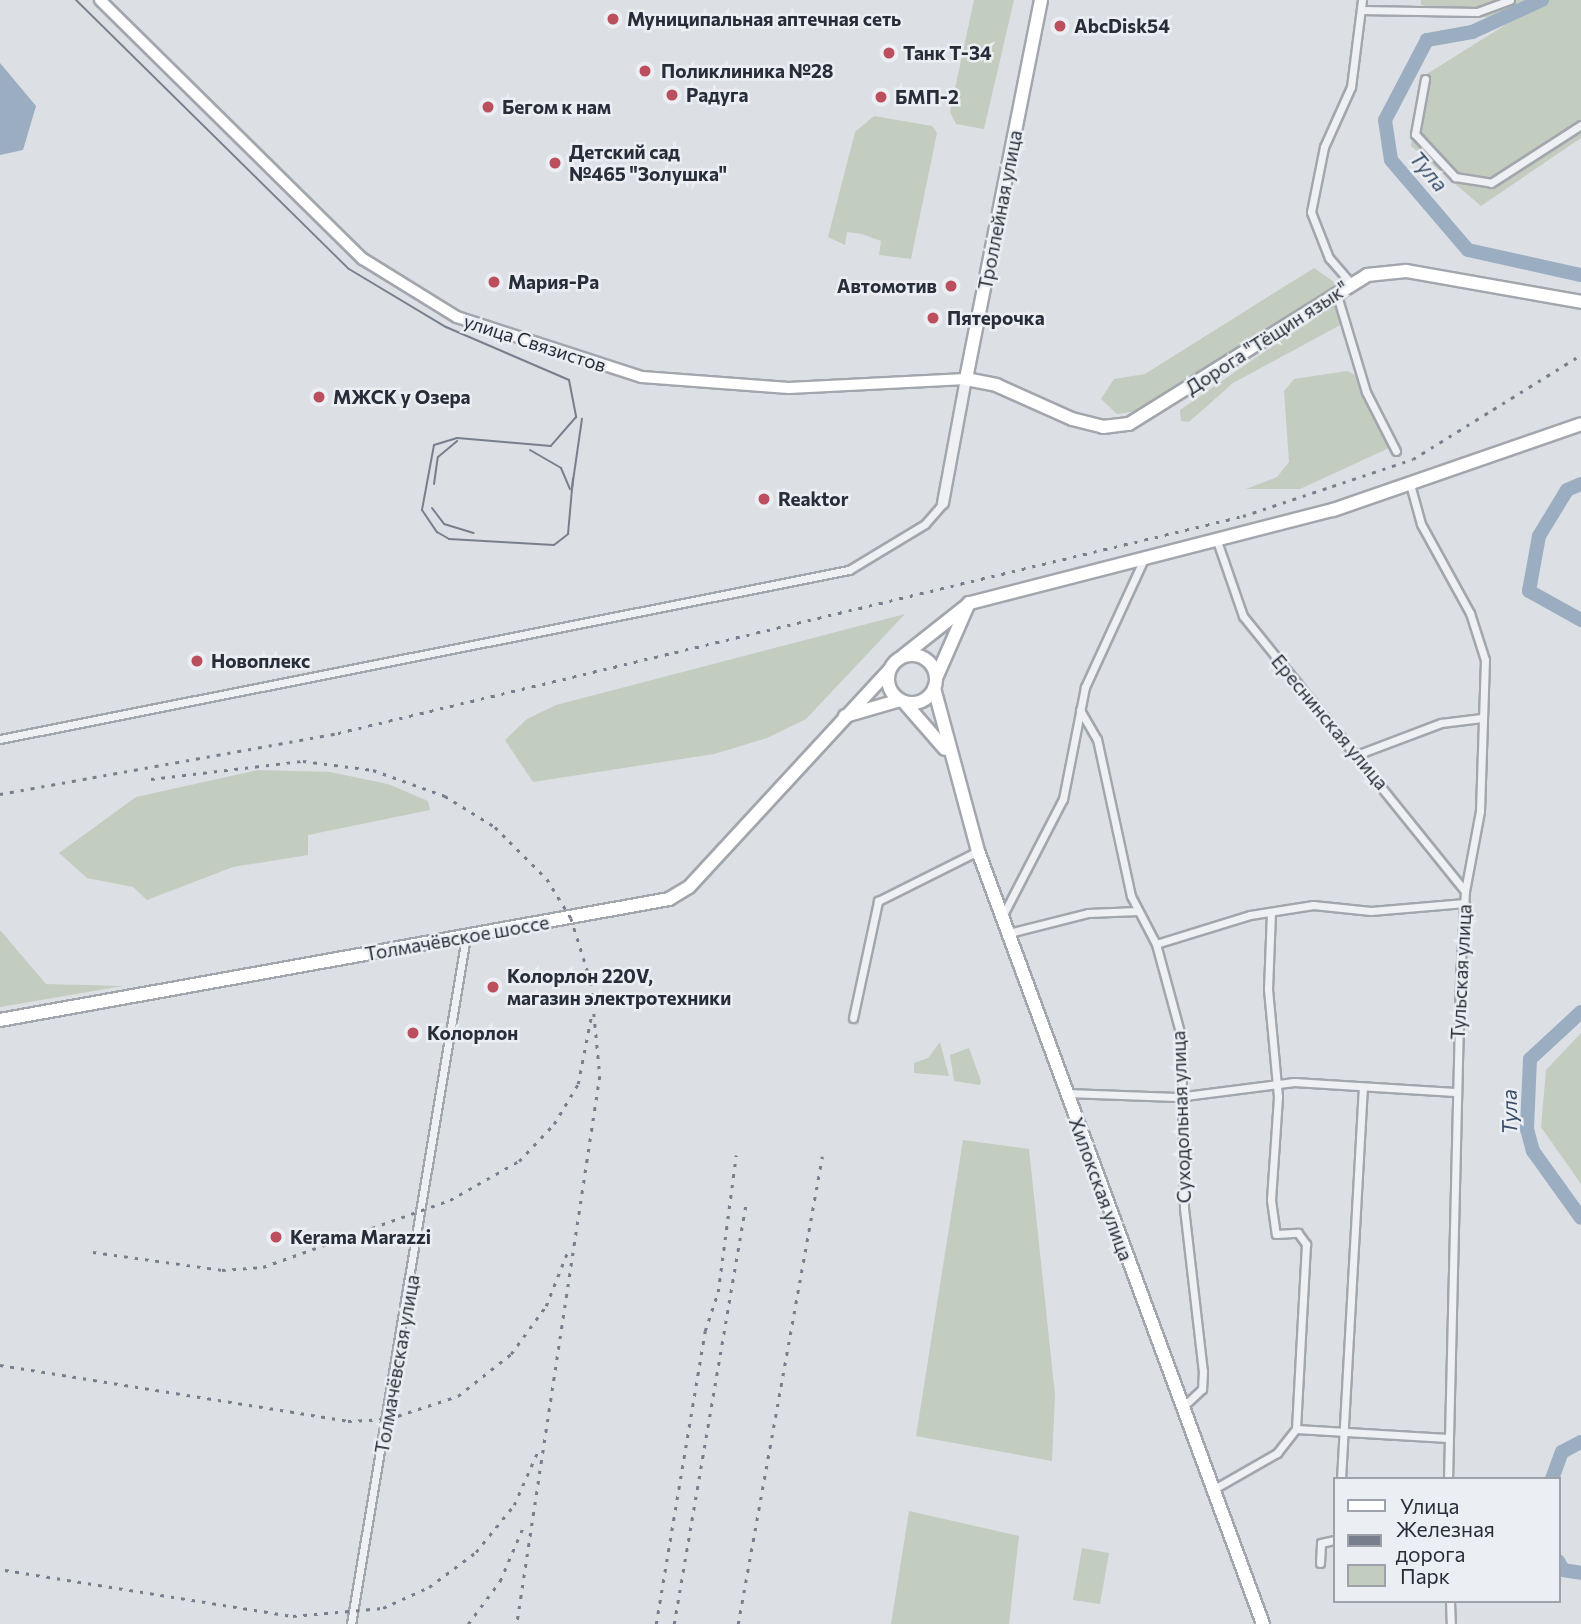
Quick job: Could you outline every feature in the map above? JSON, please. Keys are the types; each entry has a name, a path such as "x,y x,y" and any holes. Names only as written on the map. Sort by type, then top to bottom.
{"main road":[{"name":"улица Связистов","path":"100,0 363,259 457,317 642,377 789,388 966,379"},
{"name":"Троллейная улица","path":"966,379 1041,0"},
{"name":"Дорога \"Тёщин язык\"","path":"966,379 996,385 1072,419 1103,427 1129,424 1350,282 1406,271 1581,302"},
{"path":"948,752 888,682 889,670 970,603 1217,541 1410,484 1581,424"},
{"path":"838,719 902,701 927,697 970,603"},
{"path":"903,656 926,659 935,683"},
{"name":"Толмачёвское шоссе","path":"0,1020 669,900 689,887 838,719 889,670"},
{"name":"Хилокская улица","path":"935,683 948,752 978,851 1263,1624"}],"street":[{"path":"1350,282 1329,258 1311,212 1324,147 1352,87 1362,0"},
{"path":"1361,10 1476,12 1510,0"},
{"path":"1425,79 1415,134 1455,177 1490,183 1581,125"},
{"path":"1336,292 1366,392 1396,451"},
{"name":"Троллейная улица","path":"943,503 966,379"},
{"name":"Тульская улица","path":"1410,484 1433,553 1481,638 1480,811 1465,891 1455,1092 1448,1477"},
{"path":"0,739 849,570 925,524 943,503"},
{"name":"Ереснинская улица","path":"1217,541 1243,616 1359,754 1465,891"},
{"path":"1003,915 1063,799 1080,710 1144,559"},
{"name":"Суходольная улица","path":"1080,710 1097,739 1138,911 1156,944 1181,1035 1177,1097 1203,1371 1202,1389 1183,1407"},
{"path":"1359,754 1441,723 1482,718"},
{"path":"853,1018 878,901 978,851"},
{"path":"1156,944 1271,912 1313,905 1371,911 1465,903"},
{"path":"1009,933 1088,913 1138,911"},
{"path":"1214,1489 1277,1453 1296,1429 1306,1244 1298,1233 1276,1234 1271,1200 1275,1083 1271,912"},
{"name":"Толмачёвская улица","path":"351,1624 466,937"},
{"path":"1066,1093 1177,1097 1275,1083 1363,1091 1455,1092"},
{"path":"1341,1477 1363,1091"},
{"path":"1296,1429 1448,1438"},
{"path":"1320,1563 1321,1543 1332,1540"},
{"path":"1450,1603 1451,1624"}],"green space":[{"path":"974,0 1014,0 984,129 956,124 950,112"},
{"path":"1421,0 1581,0 1581,138 1481,206 1411,146 1422,77 1510,22 1421,5"},
{"path":"874,116 932,126 937,133 911,259 879,255 881,241 862,234 847,232 845,245 828,237 855,132"},
{"path":"1314,268 1337,284 1149,409 1117,414 1101,399 1114,379 1145,374"},
{"path":"1338,301 1344,323 1233,383 1189,422 1181,421 1180,410"},
{"path":"1347,371 1359,377 1389,448 1300,489 1246,489 1277,477 1289,462 1284,391 1294,379"},
{"path":"905,614 806,719 767,738 714,754 533,782 505,740 527,719 556,705"},
{"path":"258,770 330,772 388,784 428,801 430,810 308,835 308,855 233,867 147,900 133,887 87,878 59,853 136,797"},
{"path":"0,930 46,984 123,986 0,1007"},
{"path":"1581,1033 1581,1184 1541,1127 1546,1070"},
{"path":"940,1042 949,1076 914,1073 914,1063 928,1058"},
{"path":"969,1048 980,1085 954,1081 950,1055"},
{"path":"963,1140 1029,1149 1055,1395 1052,1461 916,1436"},
{"path":"909,1511 1019,1536 1009,1624 891,1624"},
{"path":"1082,1548 1109,1553 1100,1604 1073,1600"}],"water":[{"path":"0,63 36,106 23,150 0,155"}],"waterway":[{"name":"Тула","path":"1542,0 1472,32 1427,40 1385,120 1391,160 1468,250 1581,275"},
{"name":"Тула","path":"1581,484 1567,490 1539,536 1529,591 1581,620"},
{"name":"Тула","path":"1581,1012 1530,1059 1527,1129 1533,1151 1581,1218"},
{"name":"Тула","path":"1553,1477 1562,1452 1581,1442"},
{"name":"Тула","path":"1560,1565 1563,1570 1581,1573"}],"tram line":[{"path":"76,0 349,269 446,327 569,380 576,417 551,446 457,438 434,445 422,510 437,532 449,539 554,545 568,534 573,478"},
{"path":"572,488 582,419"},
{"path":"434,484 438,457 457,441"},
{"path":"530,450 561,468 570,489"},
{"path":"432,508 444,524 474,533"}],"railway":[{"path":"0,794 338,733 1243,516 1413,459 1581,355"},
{"path":"151,779 303,761 373,770 445,796 495,827 547,879 571,918 591,982 600,1076 517,1624"},
{"path":"93,1252 222,1270 263,1267 450,1200 519,1161 554,1124 578,1084 591,1017"},
{"path":"656,1624 705,1331 718,1292 736,1155"},
{"path":"738,1624 822,1156"},
{"path":"674,1624 746,1202"},
{"path":"0,1365 348,1421 388,1419 458,1396 511,1354 546,1306 567,1253"},
{"path":"5,1570 293,1616 383,1608 429,1587 476,1552 514,1505 537,1453"},
{"path":"468,1624 500,1581 524,1525"}],"place":[{"name":"Муниципальная аптечная сеть","path":"613,19"},
{"name":"AbcDisk54","path":"1060,26"},
{"name":"Танк Т-34","path":"889,53"},
{"name":"Поликлиника №28","path":"645,71"},
{"name":"Радуга","path":"672,95"},
{"name":"БМП-2","path":"881,97"},
{"name":"Бегом к нам","path":"488,107"},
{"name":"Детский сад №465 \"Золушка\"","path":"555,163"},
{"name":"Мария-Ра","path":"494,282"},
{"name":"Автомотив","path":"951,286"},
{"name":"Пятерочка","path":"933,318"},
{"name":"МЖСК у Озера","path":"319,397"},
{"name":"Reaktor","path":"764,499"},
{"name":"Новоплекс","path":"197,661"},
{"name":"Колорлон 220V, магазин электротехники","path":"493,987"},
{"name":"Колорлон","path":"413,1033"},
{"name":"Kerama Marazzi","path":"276,1237"}]}
